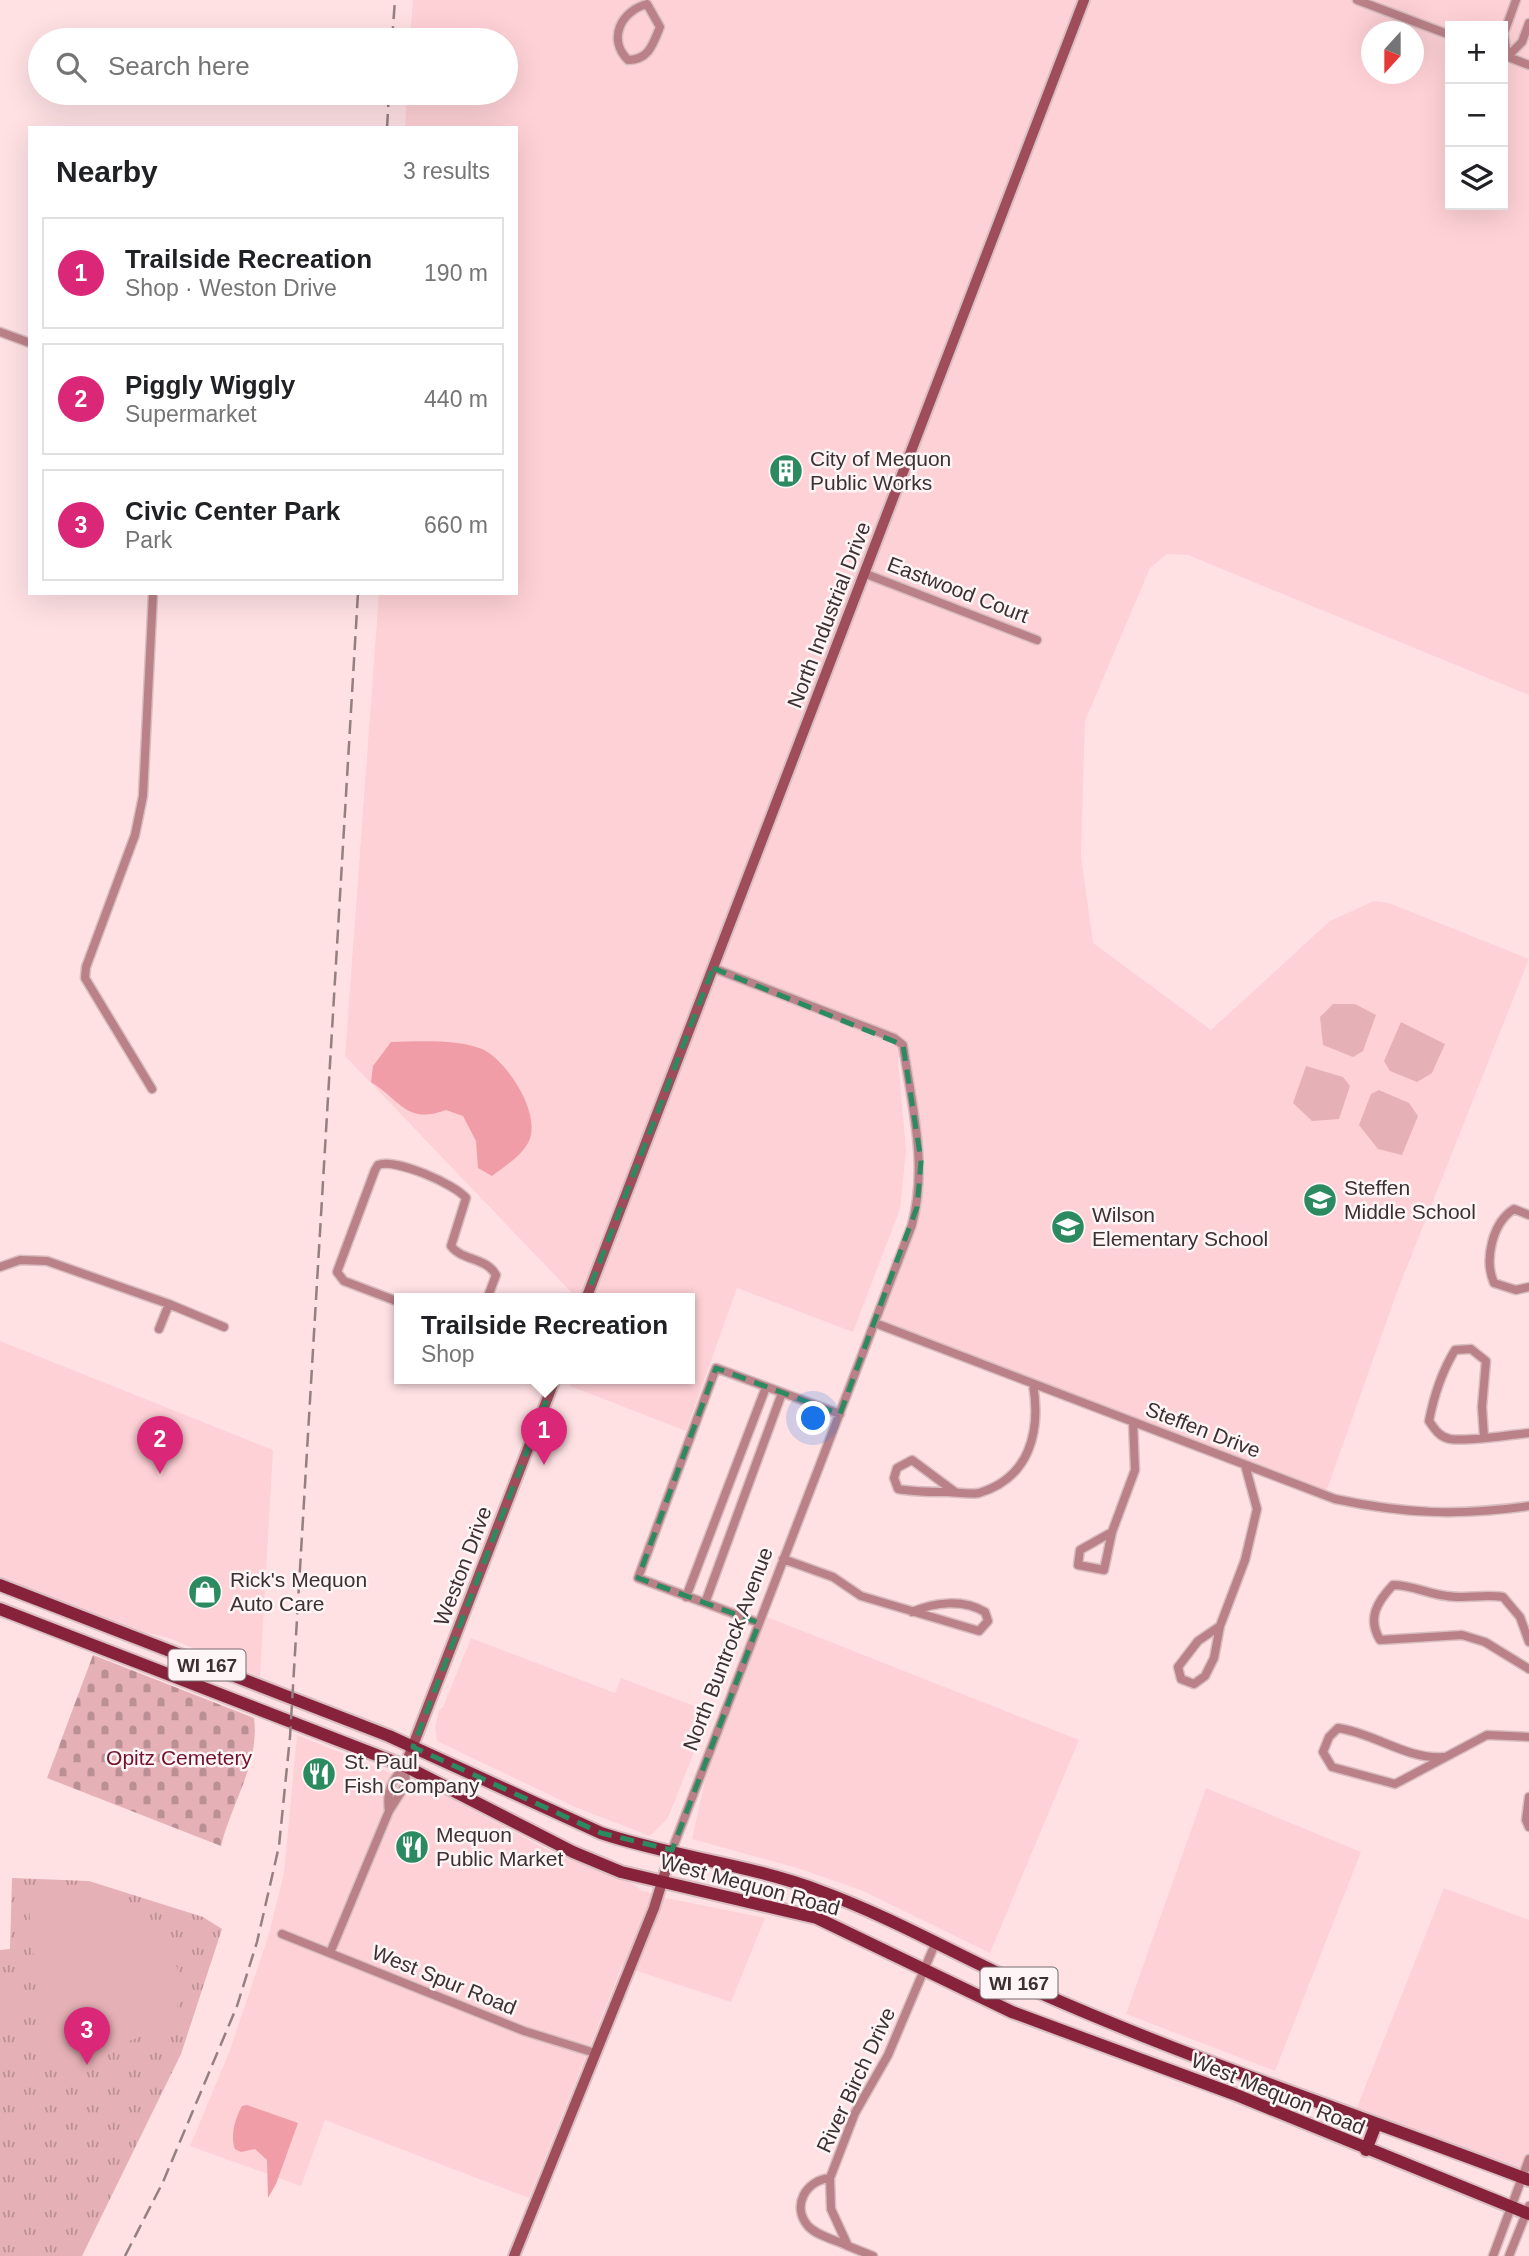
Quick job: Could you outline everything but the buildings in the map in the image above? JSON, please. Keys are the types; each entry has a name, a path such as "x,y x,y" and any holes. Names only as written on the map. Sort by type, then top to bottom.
{"main road":[{"name":"West Mequon Road","path":"0,1585 414,1747 561,1817 637,1845 672,1850 821,1891 1035,1991 1525,2179"},
{"name":"West Mequon Road","path":"0,1609 405,1766 573,1852 621,1872 817,1919 925,1968 1012,2012 1234,2094 1366,2150 1510,2207 1528,2211"},
{"path":"147,1667 156,1645"},
{"path":"1134,2058 1142,2034"},
{"path":"1366,2150 1376,2124"}],"street":[{"name":"North Industrial Drive","path":"713,968 1084,0"},
{"path":"1357,0 1445,33"},
{"path":"1508,22 1516,0"},
{"path":"648,2 660,27 649,52 636,60 628,60 619,51 616,38 624,19 633,8 648,2"},
{"path":"1508,54 1522,42 1529,23"},
{"path":"1508,57 1529,65"},
{"path":"0,332 28,343"},
{"name":"Eastwood Court","path":"866,574 1037,640"},
{"path":"152,1089 85,978 86,967 135,835 143,796 153,595"},
{"path":"588,1293 713,968"},
{"name":"North Buntrock Avenue","path":"514,2256 662,1883 672,1850 875,1323 912,1225 920,1187 921,1161 903,1045 894,1038 713,968"},
{"path":"394,1300 339,1276 339,1264 375,1170 378,1165 390,1162 456,1188 466,1198 451,1246 458,1253 492,1268 496,1275 489,1293"},
{"path":"1529,1215 1514,1209 1506,1215 1488,1262 1494,1283 1516,1290 1529,1287"},
{"path":"0,1268 20,1260 47,1261 169,1304 223,1327"},
{"path":"159,1329 169,1304"},
{"name":"Steffen Drive","path":"875,1323 1335,1499 1393,1511 1445,1514 1529,1506"},
{"path":"1485,1437 1482,1407 1486,1361 1471,1349 1455,1350 1442,1372 1429,1421 1437,1433 1449,1438 1485,1437 1529,1433"},
{"path":"759,1623 638,1578 716,1368 840,1415"},
{"name":"Weston Drive","path":"405,1766 553,1384"},
{"path":"956,1492 912,1460 897,1468 894,1478 898,1489 912,1492 976,1494 1010,1477 1023,1463 1037,1426 1033,1384"},
{"path":"686,1597 766,1387"},
{"path":"705,1603 782,1393"},
{"path":"1112,1532 1080,1550 1079,1565 1104,1570 1112,1532 1135,1470 1133,1422"},
{"path":"1220,1626 1198,1642 1178,1667 1181,1679 1194,1684 1205,1676 1214,1658 1220,1626 1245,1560 1257,1509 1245,1465"},
{"path":"783,1559 833,1577 861,1596 912,1612 979,1631 988,1621 985,1612 973,1605 928,1605 912,1612"},
{"path":"1529,1642 1520,1617 1503,1597 1485,1594 1449,1597 1408,1586 1393,1585 1380,1599 1373,1615 1374,1630 1380,1640 1462,1635 1497,1648 1529,1669"},
{"path":"1443,1758 1426,1759 1356,1731 1338,1728 1329,1737 1323,1752 1332,1767 1395,1784 1487,1735 1529,1737"},
{"path":"389,1811 390,1786 405,1766"},
{"path":"330,1953 389,1811 406,1784 405,1766"},
{"path":"1529,1797 1526,1820 1529,1827"},
{"name":"West Spur Road","path":"282,1934 524,2031 595,2053"},
{"name":"River Birch Drive","path":"848,2246 831,2209 830,2178 855,2113 888,2054 936,1944"},
{"path":"1493,2256 1510,2207 1525,2179 1529,2159"},
{"path":"830,2178 811,2184 804,2192 802,2217 810,2228 873,2256"},
{"path":"1509,2256 1528,2211"}],"highlighted area":[{"path":"713,968 903,1045 921,1161 917,1207 840,1414 716,1368 638,1578 759,1623 672,1850 601,1833 413,1747"}],"shaded area":[{"path":"413,0 1529,0 1529,695 1188,555 1167,554 1150,568 1085,721 1081,856 1093,943 1211,1030 1330,921 1374,901 1389,903 1529,959 1397,1292 1325,1495 875,1323 911,1225 920,1187 903,1047 898,1059 906,1151 900,1209 853,1332 737,1288 686,1431 570,1386 695,1384 695,1293 572,1293 345,1056 379,595 518,595 518,126 405,126 406,105 518,105 518,28 411,28"},
{"path":"437,1041 462,1044 482,1049 492,1055 512,1077 527,1105 531,1132 525,1148 492,1176 478,1168 476,1141 463,1116 446,1110 433,1114 413,1112 371,1082 373,1066 391,1042"},
{"path":"0,1341 273,1450 260,1677 169,1638 139,1631 0,1577"},
{"path":"762,1615 1079,1740 990,1953 861,1890 797,1868 692,1839 714,1740"},
{"path":"471,1638 615,1693 621,1678 710,1712 668,1818 650,1836 575,1807 437,1741 435,1727 439,1710 443,1707"},
{"path":"297,1735 417,1784 426,1785 559,1856 630,1882 641,1890 666,1898 765,1918 731,2002 622,1966 529,2198 325,2120 301,2186 190,2146 230,2050 269,1934 284,1873"},
{"path":"1206,1788 1361,1852 1275,2071 1126,2014"},
{"path":"1444,1888 1529,1920 1529,2176 1356,2110"},
{"path":"247,2105 298,2123 276,2184 268,2198 267,2160 255,2149 241,2152 235,2149 233,2133 237,2116 242,2106"}],"green space":[{"path":"1333,1004 1355,1004 1376,1015 1363,1051 1353,1057 1323,1045 1320,1017"},
{"path":"1401,1022 1445,1044 1432,1073 1417,1082 1390,1071 1384,1061"},
{"path":"1306,1066 1343,1077 1350,1086 1339,1119 1312,1121 1293,1103"},
{"path":"1379,1090 1409,1103 1418,1116 1402,1155 1378,1149 1359,1125 1371,1094"},
{"name":"Opitz Cemetery","path":"93,1655 254,1718 255,1735 249,1767 221,1846 47,1778"},
{"path":"12,1878 89,1881 203,1917 222,1929 181,2054 82,2256 0,2256 0,1950 10,1949"},
{"path":"48,1889 97,1892 138,1912 168,1939 181,1980 175,2024 58,2067 43,2057 28,1898"},
{"path":"0,1980 17,1980 16,2026 2,2027"}],"railway":[{"path":"393,28 395,0"},
{"path":"387,126 388,105"},
{"path":"125,2256 163,2182 237,2006 257,1942 279,1846 290,1737 358,595"}],"place":[{"name":"City of Mequon Public Works","path":"786,471"},
{"name":"Steffen Middle School","path":"1320,1200"},
{"name":"Wilson Elementary School","path":"1068,1227"},
{"name":"Trailside Recreation","path":"544,1465"},
{"name":"Piggly Wiggly","path":"160,1474"},
{"name":"Rick's Mequon Auto Care","path":"205,1592"},
{"name":"St. Paul Fish Company","path":"319,1774"},
{"name":"Mequon Public Market","path":"412,1847"},
{"name":"Civic Center Park","path":"87,2065"}]}
